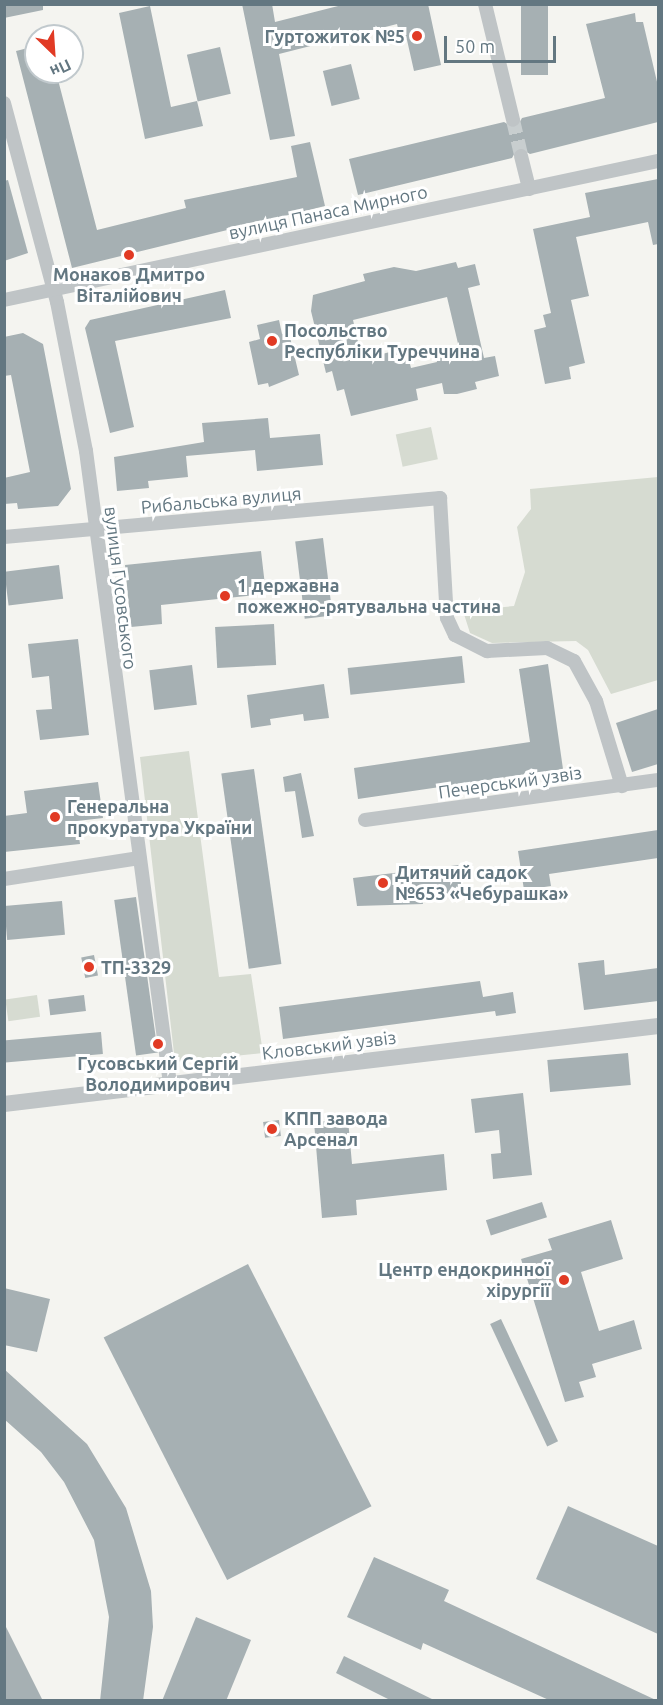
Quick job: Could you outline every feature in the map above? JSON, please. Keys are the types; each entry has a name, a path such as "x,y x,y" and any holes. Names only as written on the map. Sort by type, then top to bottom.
{"street":[{"path":"485,4 513,120"},
{"name":"вулиця Гусовського","path":"4,103 54,288 86,451 170,1084"},
{"path":"521,156 529,189"},
{"name":"вулиця Панаса Мирного","path":"4,300 658,160"},
{"name":"Рибальська вулиця","path":"4,537 440,498 447,618 455,635 487,651 547,648 574,661 596,701 622,786"},
{"name":"Печерський узвіз","path":"365,820 658,780"},
{"path":"4,879 139,858"},
{"name":"Кловський узвіз","path":"4,1104 658,1026"}],"shaded area":[{"path":"431,427 438,459 403,467 396,434"},
{"path":"658,477 658,680 611,694 588,650 576,641 492,643 470,633 463,611 514,606 525,572 517,527 531,509 530,489"},
{"path":"189,751 219,977 251,974 263,1053 175,1062 140,757"},
{"path":"37,995 40,1017 8,1021 5,999"}],"building":[{"path":"4,4 43,4 43,10 4,18"},
{"path":"242,4 272,4 275,22 346,4 428,4 441,65 414,71 407,40 401,41 397,24 279,54 295,136 270,140"},
{"path":"521,4 548,4 548,75 521,75"},
{"path":"150,6 171,107 197,101 203,126 145,139 119,13"},
{"path":"635,13 636,22 643,22 658,86 658,122 530,154 518,147 512,158 358,195 349,159 504,122 516,129 522,118 605,98 586,24"},
{"path":"220,47 231,94 198,101 187,55"},
{"path":"24,49 24,82 16,51"},
{"path":"351,64 360,99 332,106 323,71"},
{"path":"25,84 59,84 97,230 186,208 184,200 297,177 291,146 310,142 325,206 72,268"},
{"path":"658,179 658,244 653,245 648,222 576,237 589,296 571,300 585,363 569,367 571,379 545,384 534,330 546,327 543,315 551,313 533,229 590,217 585,193"},
{"path":"8,180 28,253 4,261 4,181"},
{"path":"456,262 458,268 475,264 480,285 468,288 484,358 495,356 499,376 475,382 477,389 457,394 444,394 442,383 416,389 418,400 351,416 344,389 337,391 332,371 326,373 311,311 313,295 365,281 363,274 394,267 416,271","holes":["447,297 460,352 436,356 437,362 411,368 406,348 362,359 353,320"]},
{"path":"225,290 231,318 115,341 134,427 110,433 85,328 90,320"},
{"path":"279,320 282,334 289,333 299,375 269,387 268,383 258,385 249,342 260,339 257,325"},
{"path":"23,333 43,344 71,489 58,506 18,509 17,503 4,504 4,478 30,472 11,375 4,376 4,337"},
{"path":"268,418 270,438 320,434 323,465 257,471 255,450 186,456 188,477 148,481 149,488 117,491 114,457 204,442 202,423"},
{"path":"323,538 333,615 305,619 295,541"},
{"path":"261,551 266,594 161,605 162,624 131,627 125,565"},
{"path":"59,565 63,599 9,605 4,572"},
{"path":"274,624 276,665 217,668 215,627"},
{"path":"78,639 89,735 40,740 36,710 52,709 49,676 32,678 28,644"},
{"path":"462,656 465,683 350,695 348,668"},
{"path":"548,664 563,769 358,799 354,768 530,742 519,669"},
{"path":"192,665 197,705 154,710 149,670"},
{"path":"324,684 329,718 304,721 303,714 270,719 271,725 251,728 247,695"},
{"path":"658,709 658,764 632,772 616,723"},
{"path":"254,769 281,964 249,969 221,774"},
{"path":"301,773 314,836 302,838 295,791 285,792 283,777"},
{"name":"Генеральна прокуратура України","path":"98,782 103,818 77,821 80,844 4,852 4,816 27,813 24,791"},
{"path":"658,830 658,858 549,874 551,886 524,890 518,851"},
{"path":"459,865 462,893 422,898 423,904 357,906 353,878"},
{"path":"136,897 158,1052 136,1056 114,900"},
{"path":"62,901 65,935 7,940 4,906"},
{"name":"ТП-3329","path":"94,955 98,976 85,978 81,957"},
{"path":"604,960 605,975 658,968 658,1001 584,1010 578,963"},
{"path":"480,981 483,997 513,992 516,1013 496,1016 495,1011 283,1039 279,1007"},
{"path":"84,995 86,1011 50,1015 48,999"},
{"path":"101,1032 103,1054 5,1062 4,1040"},
{"path":"628,1053 631,1085 550,1092 547,1060"},
{"path":"523,1093 532,1175 493,1179 491,1154 501,1153 499,1130 475,1133 471,1099"},
{"path":"348,1119 352,1164 444,1154 447,1190 356,1200 357,1215 322,1218 314,1122"},
{"name":"КПП завода Арсенал","path":"279,1120 281,1136 265,1138 263,1122"},
{"path":"542,1202 547,1217 491,1235 486,1220"},
{"path":"611,1220 623,1259 581,1272 599,1331 634,1320 642,1349 592,1364 596,1377 579,1382 584,1397 565,1402 521,1259 552,1250 548,1239"},
{"path":"248,1264 371,1506 227,1580 104,1338"},
{"path":"4,1288 50,1299 37,1352 4,1345"},
{"path":"501,1319 558,1441 547,1446 490,1324"},
{"path":"4,1369 87,1444 126,1508 151,1591 153,1627 143,1701 100,1701 109,1617 94,1540 64,1482 41,1452 4,1419"},
{"path":"568,1506 658,1546 658,1634 536,1579"},
{"path":"374,1557 449,1590 444,1601 658,1701 551,1701 423,1643 421,1650 347,1617"},
{"path":"196,1617 251,1640 226,1701 162,1701"},
{"path":"4,1623 43,1701 4,1701"},
{"path":"344,1656 436,1701 392,1701 336,1673"}],"tunnel":[{"path":"513,120 521,156"}],"place":[{"name":"Гуртожиток №5","path":"417,36"},
{"name":"Монаков Дмитро Віталійович","path":"129,255"},
{"name":"Посольство Республіки Туреччина","path":"272,341"},
{"name":"1 державна пожежно-рятувальна частина","path":"225,596"},
{"name":"Генеральна прокуратура України","path":"55,817"},
{"name":"Дитячий садок №653 «Чебурашка»","path":"383,883"},
{"name":"ТП-3329","path":"89,967"},
{"name":"Гусовський Сергій Володимирович","path":"158,1044"},
{"name":"КПП завода Арсенал","path":"272,1129"},
{"name":"Центр ендокринної хірургії","path":"564,1280"}]}
